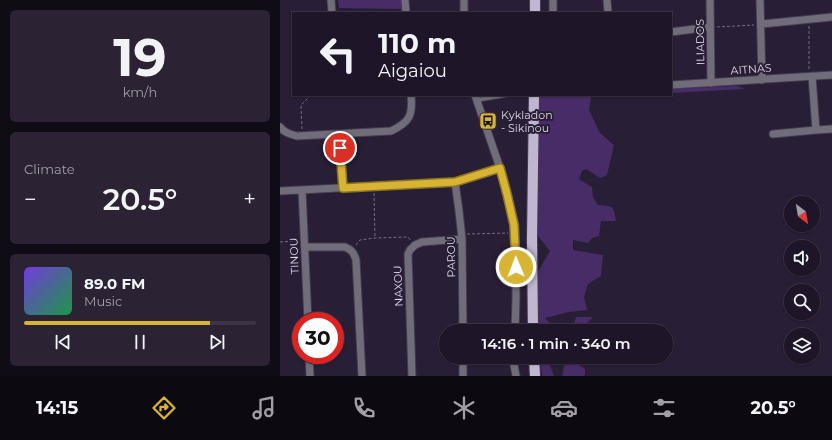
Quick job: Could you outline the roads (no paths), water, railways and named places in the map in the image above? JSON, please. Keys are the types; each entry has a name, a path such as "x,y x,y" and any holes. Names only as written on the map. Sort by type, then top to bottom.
{"main road":[{"path":"535,0 535,12"},
{"path":"533,324 532,239 534,96"},
{"path":"534,364 535,376"}],"street":[{"path":"331,0 332,12"},
{"path":"405,0 406,12"},
{"path":"464,0 464,12"},
{"path":"553,0 553,12"},
{"path":"607,0 608,12"},
{"name":"ILIADOS","path":"710,0 711,83"},
{"path":"760,0 762,80"},
{"path":"761,24 832,17"},
{"path":"672,32 710,27"},
{"name":"AITNAS","path":"672,85 832,75"},
{"path":"811,76 816,130"},
{"path":"280,127 283,131 297,136 391,131 400,127 407,120 412,105 411,96"},
{"path":"476,98 500,168 514,225 515,324"},
{"path":"773,134 832,128"},
{"path":"339,134 343,188"},
{"path":"280,191 455,182 500,168"},
{"name":"PAROU","path":"455,182 462,237 462,324"},
{"name":"TINOU","path":"302,190 308,312"},
{"name":"NAXOU","path":"412,376 408,254 415,245 422,242 462,237"},
{"path":"305,244 346,247 354,253 356,260 362,376"},
{"path":"309,364 310,376"},
{"path":"463,364 463,376"},
{"path":"514,364 516,376"}],"lane":[{"path":"476,98 496,96"}],"place":[{"name":"Kykladon - Sikinou","path":"488,121"}]}
